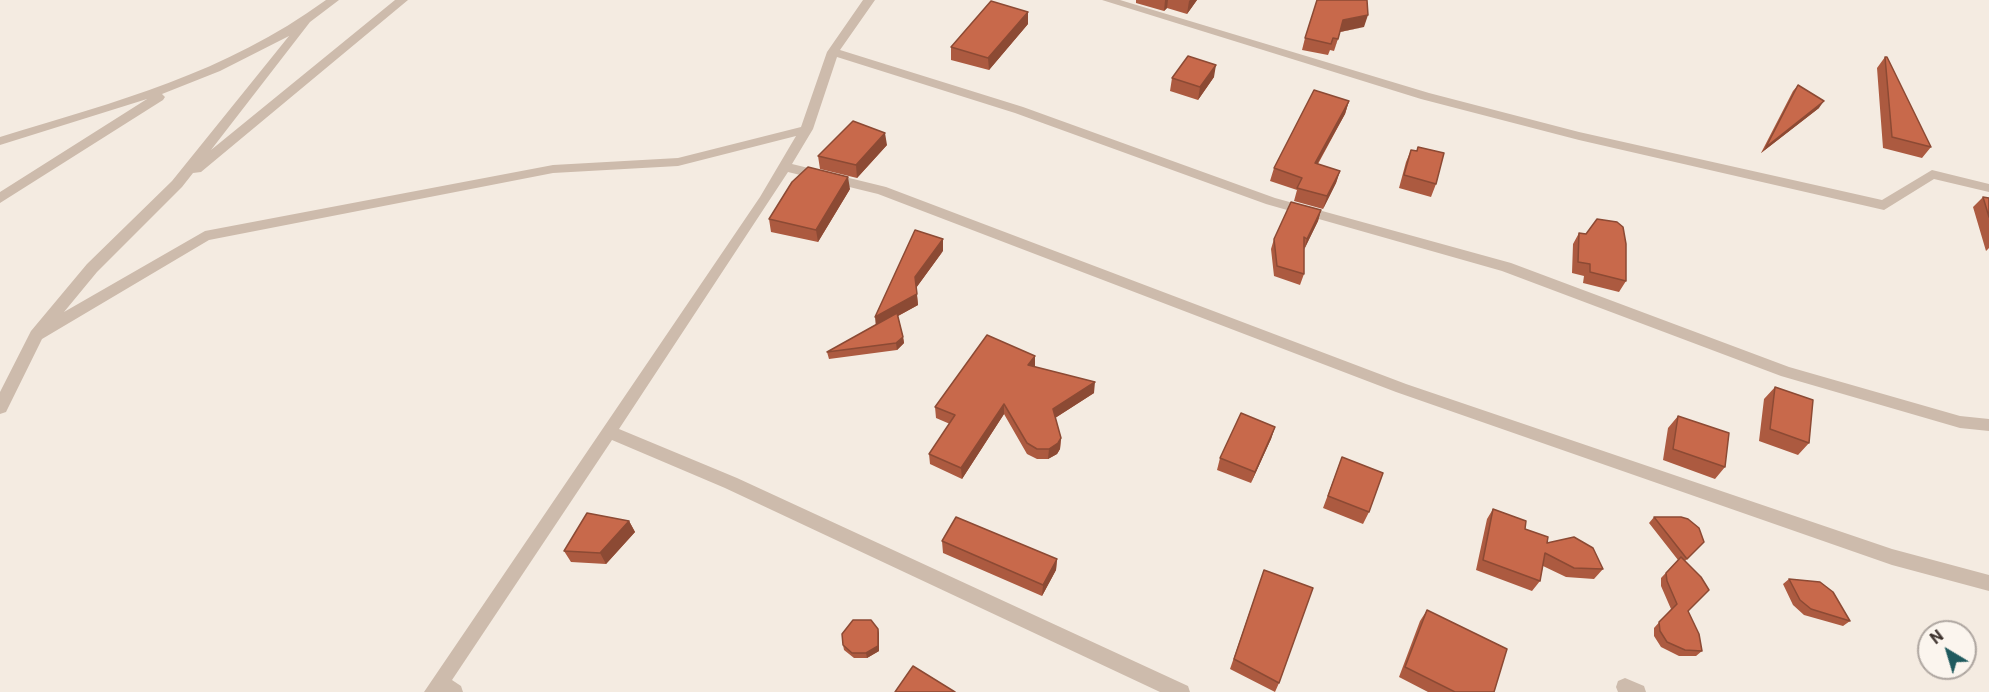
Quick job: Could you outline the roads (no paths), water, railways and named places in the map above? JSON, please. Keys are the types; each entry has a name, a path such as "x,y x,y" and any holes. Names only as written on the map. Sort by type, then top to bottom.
{"street":[{"path":"0,141 177,85 272,43 304,23 333,0"},
{"path":"0,408 36,335 92,268 177,184 402,0"},
{"path":"442,688 609,432 765,200 806,130 833,52 869,0"},
{"path":"1108,0 1425,96 1579,136 1884,206 1932,174 1989,188"},
{"path":"177,184 304,23"},
{"path":"833,52 1019,110 1271,201 1506,267 1786,372 1960,422 1989,424"},
{"path":"0,198 177,85"},
{"path":"36,335 205,236 553,169 678,162 806,130"},
{"path":"785,166 881,190 1401,388 1892,557 1989,583"},
{"path":"609,432 731,483 1181,692"}]}
